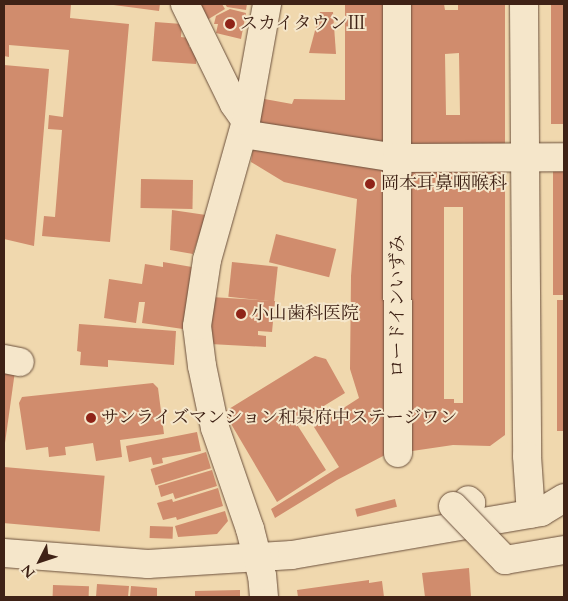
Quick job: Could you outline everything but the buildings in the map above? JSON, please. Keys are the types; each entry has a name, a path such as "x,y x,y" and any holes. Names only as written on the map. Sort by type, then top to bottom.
{"street":[{"path":"185,4 245,128"},
{"path":"264,597 262,576 256,559 250,529 215,428 202,366 197,326 207,260 245,128 267,4"},
{"name":"ロードインいずみ","path":"397,4 398,453"},
{"path":"524,4 527,456 546,514"},
{"path":"245,128 397,158 564,157"},
{"path":"4,554 148,564 292,556 546,514 564,498"},
{"path":"457,506 505,560 564,550"}],"place":[{"name":"スカイタウンⅢ","path":"230,24"},
{"name":"岡本耳鼻咽喉科","path":"370,184"},
{"name":"小山歯科医院","path":"241,314"},
{"name":"サンライズマンション和泉府中ステージワン","path":"91,418"}]}
